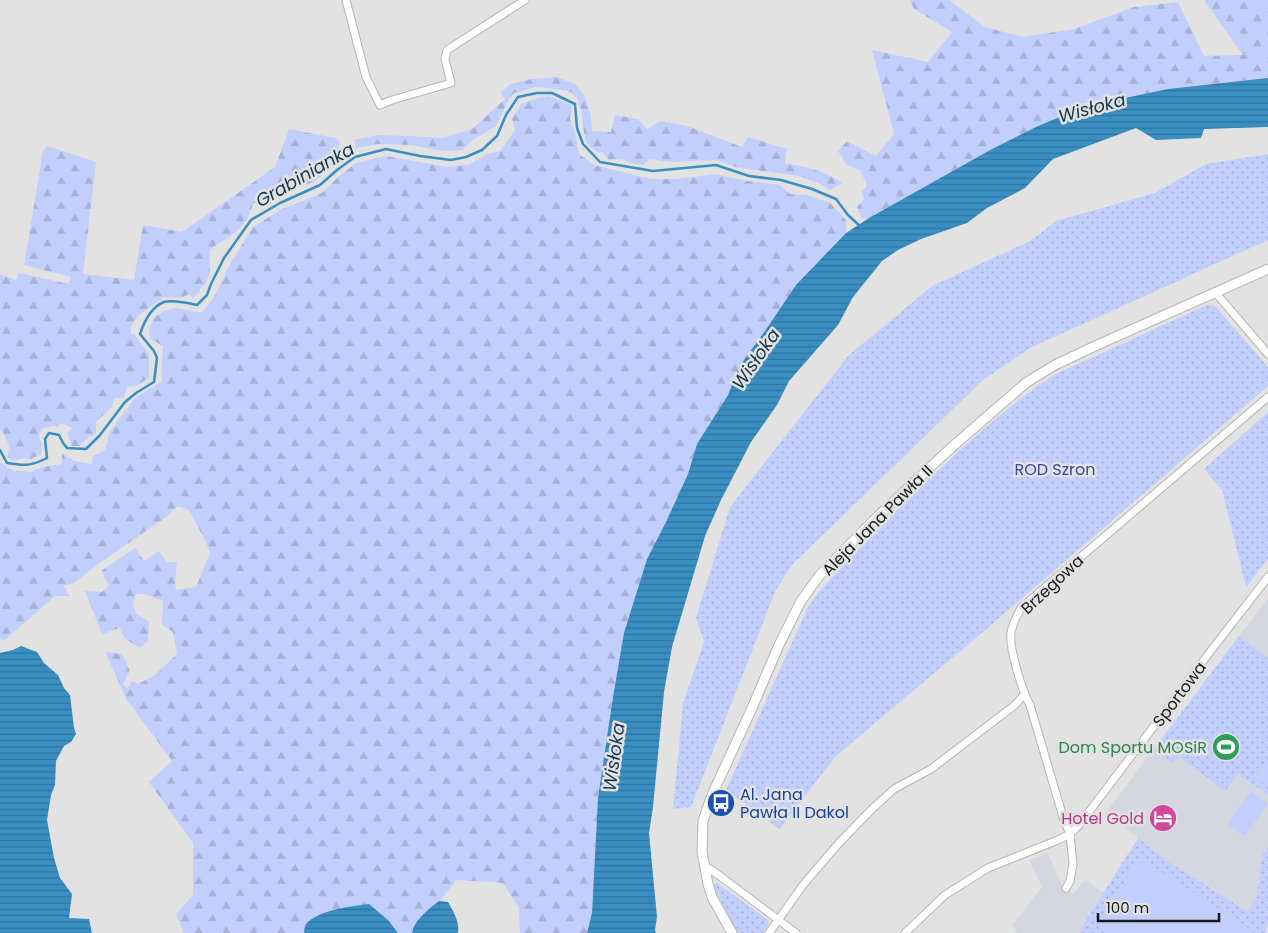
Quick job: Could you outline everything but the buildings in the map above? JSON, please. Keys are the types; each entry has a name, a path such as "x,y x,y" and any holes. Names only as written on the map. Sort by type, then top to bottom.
{"street":[{"path":"346,0 366,77 380,106 392,100 451,83 445,59 448,50 525,0"},
{"name":"Aleja Jana Pawła II","path":"732,933 712,897 708,884 702,852 704,821 712,795 779,645 801,600 819,576 876,518 952,446 1027,382 1063,361 1268,270"},
{"path":"1215,292 1268,354"},
{"name":"Brzegowa","path":"1024,695 1012,650 1010,634 1022,608 1268,397"},
{"name":"Sportowa","path":"905,933 944,895 988,868 1058,840 1070,834 1079,826 1268,577"},
{"path":"769,933 803,885 839,843 871,810 894,789 931,769 1015,705 1024,695 1030,705 1070,834 1073,864 1070,881 1066,888"},
{"path":"704,865 796,933"}],"shaded area":[{"path":"1268,598 1268,658 1239,636"},
{"path":"1154,749 1172,763 1177,756 1238,774 1268,795 1268,847 1262,855 1256,900 1248,911 1171,863 1106,813"},
{"path":"1048,854 1062,885 1073,894 1086,880 1103,893 1081,928 1082,933 1014,933 1017,930 1012,925 1042,887 1029,860"}],"green space":[{"path":"910,0 949,0 985,27 1023,37 1074,29 1134,7 1178,2 1204,56 1243,55 1204,0 1268,0 1268,78 1168,89 1038,126 992,149 869,218 862,218 857,207 864,199 862,191 867,185 860,170 847,165 838,151 847,141 876,156 894,134 872,50 928,62 952,32 914,9"},
{"path":"556,77 575,84 585,96 591,115 592,131 611,132 615,115 638,119 647,129 661,121 687,126 742,147 748,137 787,149 785,163 822,172 842,183 830,190 818,183 798,176 735,167 716,160 671,162 650,159 643,165 626,162 625,159 609,160 602,152 598,153 587,144 581,109 578,100 571,92 536,87 514,93 509,99 496,126 477,137 462,150 442,151 410,145 378,144 356,148 354,140 379,135 443,138 472,129 505,99 500,92 511,84 532,79"},
{"path":"548,96 572,105 570,119 579,154 594,165 651,179 679,179 715,174 747,181 780,185 790,194 807,195 830,203 846,220 846,233 796,285 739,367 728,395 697,444 688,474 647,559 624,633 613,697 598,798 592,913 587,933 520,933 519,908 503,883 456,880 441,900 416,923 412,933 398,933 389,921 305,933 184,933 176,914 193,895 193,843 149,782 172,761 127,700 105,652 122,654 130,671 123,684 127,689 132,681 138,684 155,675 177,654 173,632 162,625 163,601 144,594 136,594 133,603 136,614 149,621 148,641 140,648 124,638 120,628 102,634 85,591 102,592 109,586 101,571 135,548 144,561 159,551 167,562 177,562 176,590 196,587 210,553 205,540 189,510 178,506 166,517 74,583 63,586 70,596 55,596 5,640 0,639 0,462 14,471 31,472 42,467 62,464 62,453 74,461 92,464 93,456 105,450 110,431 135,398 161,382 163,346 150,339 149,329 154,318 163,311 177,308 201,313 213,299 231,262 253,227 282,209 322,193 356,163 386,156 447,167 468,165 487,154 500,151 515,130 512,119 521,104"},
{"path":"289,129 335,138 340,142 338,148 347,146 350,149 346,151 334,166 315,181 281,195 259,208 258,203 253,203 251,211 240,228 210,250 209,276 199,293 193,298 189,294 181,298 164,297 138,316 131,326 131,334 134,334 149,354 149,378 136,386 128,387 123,398 115,398 111,408 96,422 96,433 86,439 80,446 72,446 67,433 72,428 61,423 57,427 52,426 41,429 39,438 42,444 41,454 31,459 24,458 14,461 8,457 9,445 3,432 0,430 0,274 16,280 19,273 69,284 71,277 24,265 43,151 47,146 96,162 83,274 134,280 143,225 182,232 275,167"},
{"path":"1268,154 1268,240 1030,348 983,380 792,565 775,592 691,807 673,809 683,703 704,642 696,618 730,507 848,356 932,286 1030,241 1056,221 1155,193 1206,164"},
{"name":"ROD Szron","path":"1207,305 1216,307 1268,367 1268,386 835,757 780,829 726,790 808,607 829,581 888,519 993,421 1056,374"},
{"path":"1268,412 1268,559 1246,587 1222,490 1204,469"},
{"path":"1239,636 1268,658 1268,795 1238,774 1225,791 1178,756 1172,763 1154,749"},
{"path":"1268,760 1268,787 1255,777"},
{"path":"1251,791 1268,804 1244,836 1227,824"},
{"path":"1138,838 1171,863 1247,911 1256,900 1262,855 1268,847 1268,926 1266,933 1082,933 1081,928"},
{"path":"1140,858 1253,931 1252,933 1109,933 1096,924"},
{"path":"717,883 768,920 769,924 763,933 737,933 716,891 714,885"}],"water":[{"name":"Wisłoka","path":"1268,78 1268,127 1204,129 1201,138 1156,140 1136,128 1053,159 1025,188 987,208 967,223 921,239 898,250 882,261 853,297 838,325 789,381 777,405 751,442 705,536 672,647 664,692 649,833 657,917 656,933 587,933 592,913 598,798 613,697 624,633 647,559 688,474 697,444 728,395 739,367 796,285 846,233 869,218 992,149 1038,126 1087,106 1168,89"},
{"path":"21,646 37,652 44,663 58,675 64,688 70,695 76,734 71,742 64,746 56,761 55,785 51,795 47,820 60,878 72,894 69,918 89,919 92,933 0,933 0,653"},
{"path":"439,901 448,902 457,921 458,933 412,933 419,919"},
{"path":"369,904 389,921 398,933 304,932 306,924 319,915 336,909"}],"waterway":[{"name":"Grabinianka","path":"0,450 7,463 23,465 37,463 47,458 45,439 49,433 59,435 67,448 86,449 100,435 125,402 154,382 157,358 154,351 140,334 149,315 155,307 167,301 197,305 207,295 224,258 251,220 280,203 320,185 355,157 386,149 451,160 466,157 482,150 497,136 506,115 518,97 537,93 552,93 575,104 577,128 583,144 600,162 653,171 716,165 749,176 781,180 812,189 836,199 848,215 861,227"}],"place":[{"name":"Dom Sportu MOSiR","path":"1226,747"},
{"name":"Al. Jana Pawła II Dakol","path":"721,803"},
{"name":"Hotel Gold","path":"1163,818"}]}
